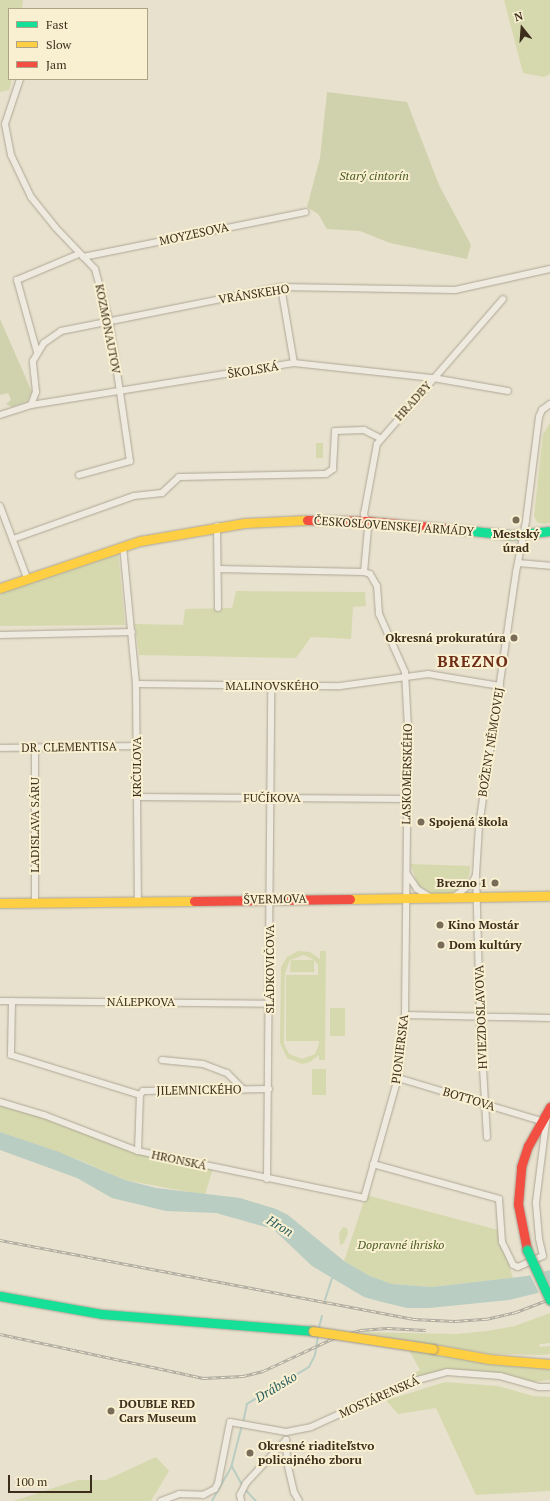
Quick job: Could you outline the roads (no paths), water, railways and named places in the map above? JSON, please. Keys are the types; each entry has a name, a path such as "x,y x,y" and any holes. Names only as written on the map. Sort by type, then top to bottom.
{"main road":[{"name":"ČESKOSLOVENSKEJ ARMÁDY","path":"0,588 123,546 217,526 294,520 366,521 524,534 550,531"},
{"name":"ŠVERMOVA","path":"0,903 406,896 550,896"},
{"path":"549,1108 524,1155 519,1181 519,1216 527,1250 550,1300"},
{"path":"0,1296 102,1314 313,1331 489,1359 550,1364"},
{"path":"514,1360 550,1358"}],"street":[{"name":"KOZMONAUTOV","path":"20,80 6,124 11,155 31,197 81,256 95,269 109,320 120,392 130,462 78,475"},
{"name":"MOYZESOVA","path":"37,352 17,280 81,256 306,212"},
{"name":"VRÁNSKEHO","path":"31,405 36,392 32,373 37,352 52,336 61,331 109,320 281,287 455,290 534,271 550,269"},
{"path":"281,287 294,364"},
{"name":"HRADBY","path":"364,572 366,521 364,514 377,444 380,438 503,299"},
{"name":"ŠKOLSKÁ","path":"0,415 31,405 294,364 433,378 508,391"},
{"name":"BOŽENY NĚMCOVEJ","path":"478,897 476,875 482,795 518,563 524,534 539,417 542,410 550,404"},
{"path":"13,538 134,496 162,493 179,477 326,474 333,470 335,431 364,430 380,438"},
{"path":"0,506 27,578"},
{"path":"217,526 218,608"},
{"name":"KRČULOVA","path":"123,546 136,684 138,901"},
{"path":"518,563 550,566"},
{"path":"218,569 364,572 374,580 379,614 406,677"},
{"path":"0,636 132,632"},
{"name":"MALINOVSKÉHO","path":"136,684 352,686 406,677 436,675 500,686"},
{"name":"LASKOMERSKÉHO","path":"406,677 406,896"},
{"name":"SLÁDKOVIČOVA","path":"267,1179 271,899 271,686"},
{"name":"DR. CLEMENTISA","path":"0,748 137,746"},
{"name":"LADISLAVA SÁRU","path":"35,748 35,903"},
{"name":"FUČÍKOVA","path":"137,797 407,799"},
{"path":"406,868 417,889 430,897"},
{"path":"453,897 472,883 476,875"},
{"name":"PIONIERSKA","path":"364,1198 398,1078 405,1015 406,896"},
{"name":"HVIEZDOSLAVOVA","path":"478,897 480,1016 487,1137"},
{"name":"NÁLEPKOVA","path":"0,1001 270,1004"},
{"path":"12,1001 11,1055 140,1095"},
{"path":"405,1015 550,1018"},
{"path":"162,1060 203,1064 228,1073 243,1089"},
{"name":"BOTTOVA","path":"398,1078 541,1121"},
{"name":"JILEMNICKÉHO","path":"138,1151 140,1095 143,1091 269,1089"},
{"name":"HRONSKÁ","path":"0,1102 44,1115 138,1151 364,1198"},
{"path":"549,1108 536,1202 539,1238 543,1256 550,1261"},
{"path":"373,1164 499,1199 502,1242 513,1265 518,1268 543,1256"},
{"name":"MOSTÁRENSKÁ","path":"202,1498 218,1483 230,1422 286,1432 311,1427 410,1382 447,1372 500,1376 548,1386"},
{"path":"286,1432 287,1462 294,1492 299,1501"},
{"path":"241,1501 244,1486 286,1440"},
{"path":"161,1501 179,1494 202,1498"}],"water":[{"name":"Hron","path":"0,1132 59,1152 125,1180 156,1188 240,1198 276,1209 288,1215 344,1261 370,1276 392,1284 432,1287 527,1276 550,1270 550,1290 509,1300 429,1308 407,1308 364,1297 312,1266 273,1229 216,1213 166,1211 112,1198 77,1178 0,1150"}],"waterway":[{"name":"Drábsko","path":"325,1300 332,1279"},
{"name":"Drábsko","path":"319,1328 322,1316"},
{"name":"Drábsko","path":"243,1423 247,1404 309,1367 315,1355 318,1336"},
{"name":"Drábsko","path":"242,1427 232,1466 243,1486"},
{"path":"212,1501 232,1466"},
{"name":"Drábsko","path":"245,1489 256,1501"}],"railway":[{"path":"0,1240 413,1319 455,1321 486,1319 516,1312 550,1299"},
{"path":"0,1334 203,1378 243,1376 263,1371 336,1337 360,1330 387,1328 426,1330"}],"place":[{"name":"Mestský úrad","path":"516,520"},
{"name":"Okresná prokuratúra","path":"514,638"},
{"name":"Spojená škola","path":"421,822"},
{"name":"Brezno 1","path":"495,883"},
{"name":"Kino Mostár","path":"440,925"},
{"name":"Dom kultúry","path":"441,945"},
{"name":"DOUBLE RED Cars Museum","path":"111,1411"},
{"name":"Okresné riaditeľstvo policajného zboru","path":"250,1453"}],"district":[{"name":"BREZNO","path":"473,661"}],"park label":[{"name":"Starý cintorín","path":"374,176"},
{"name":"Dopravné ihrisko","path":"401,1245"}]}
